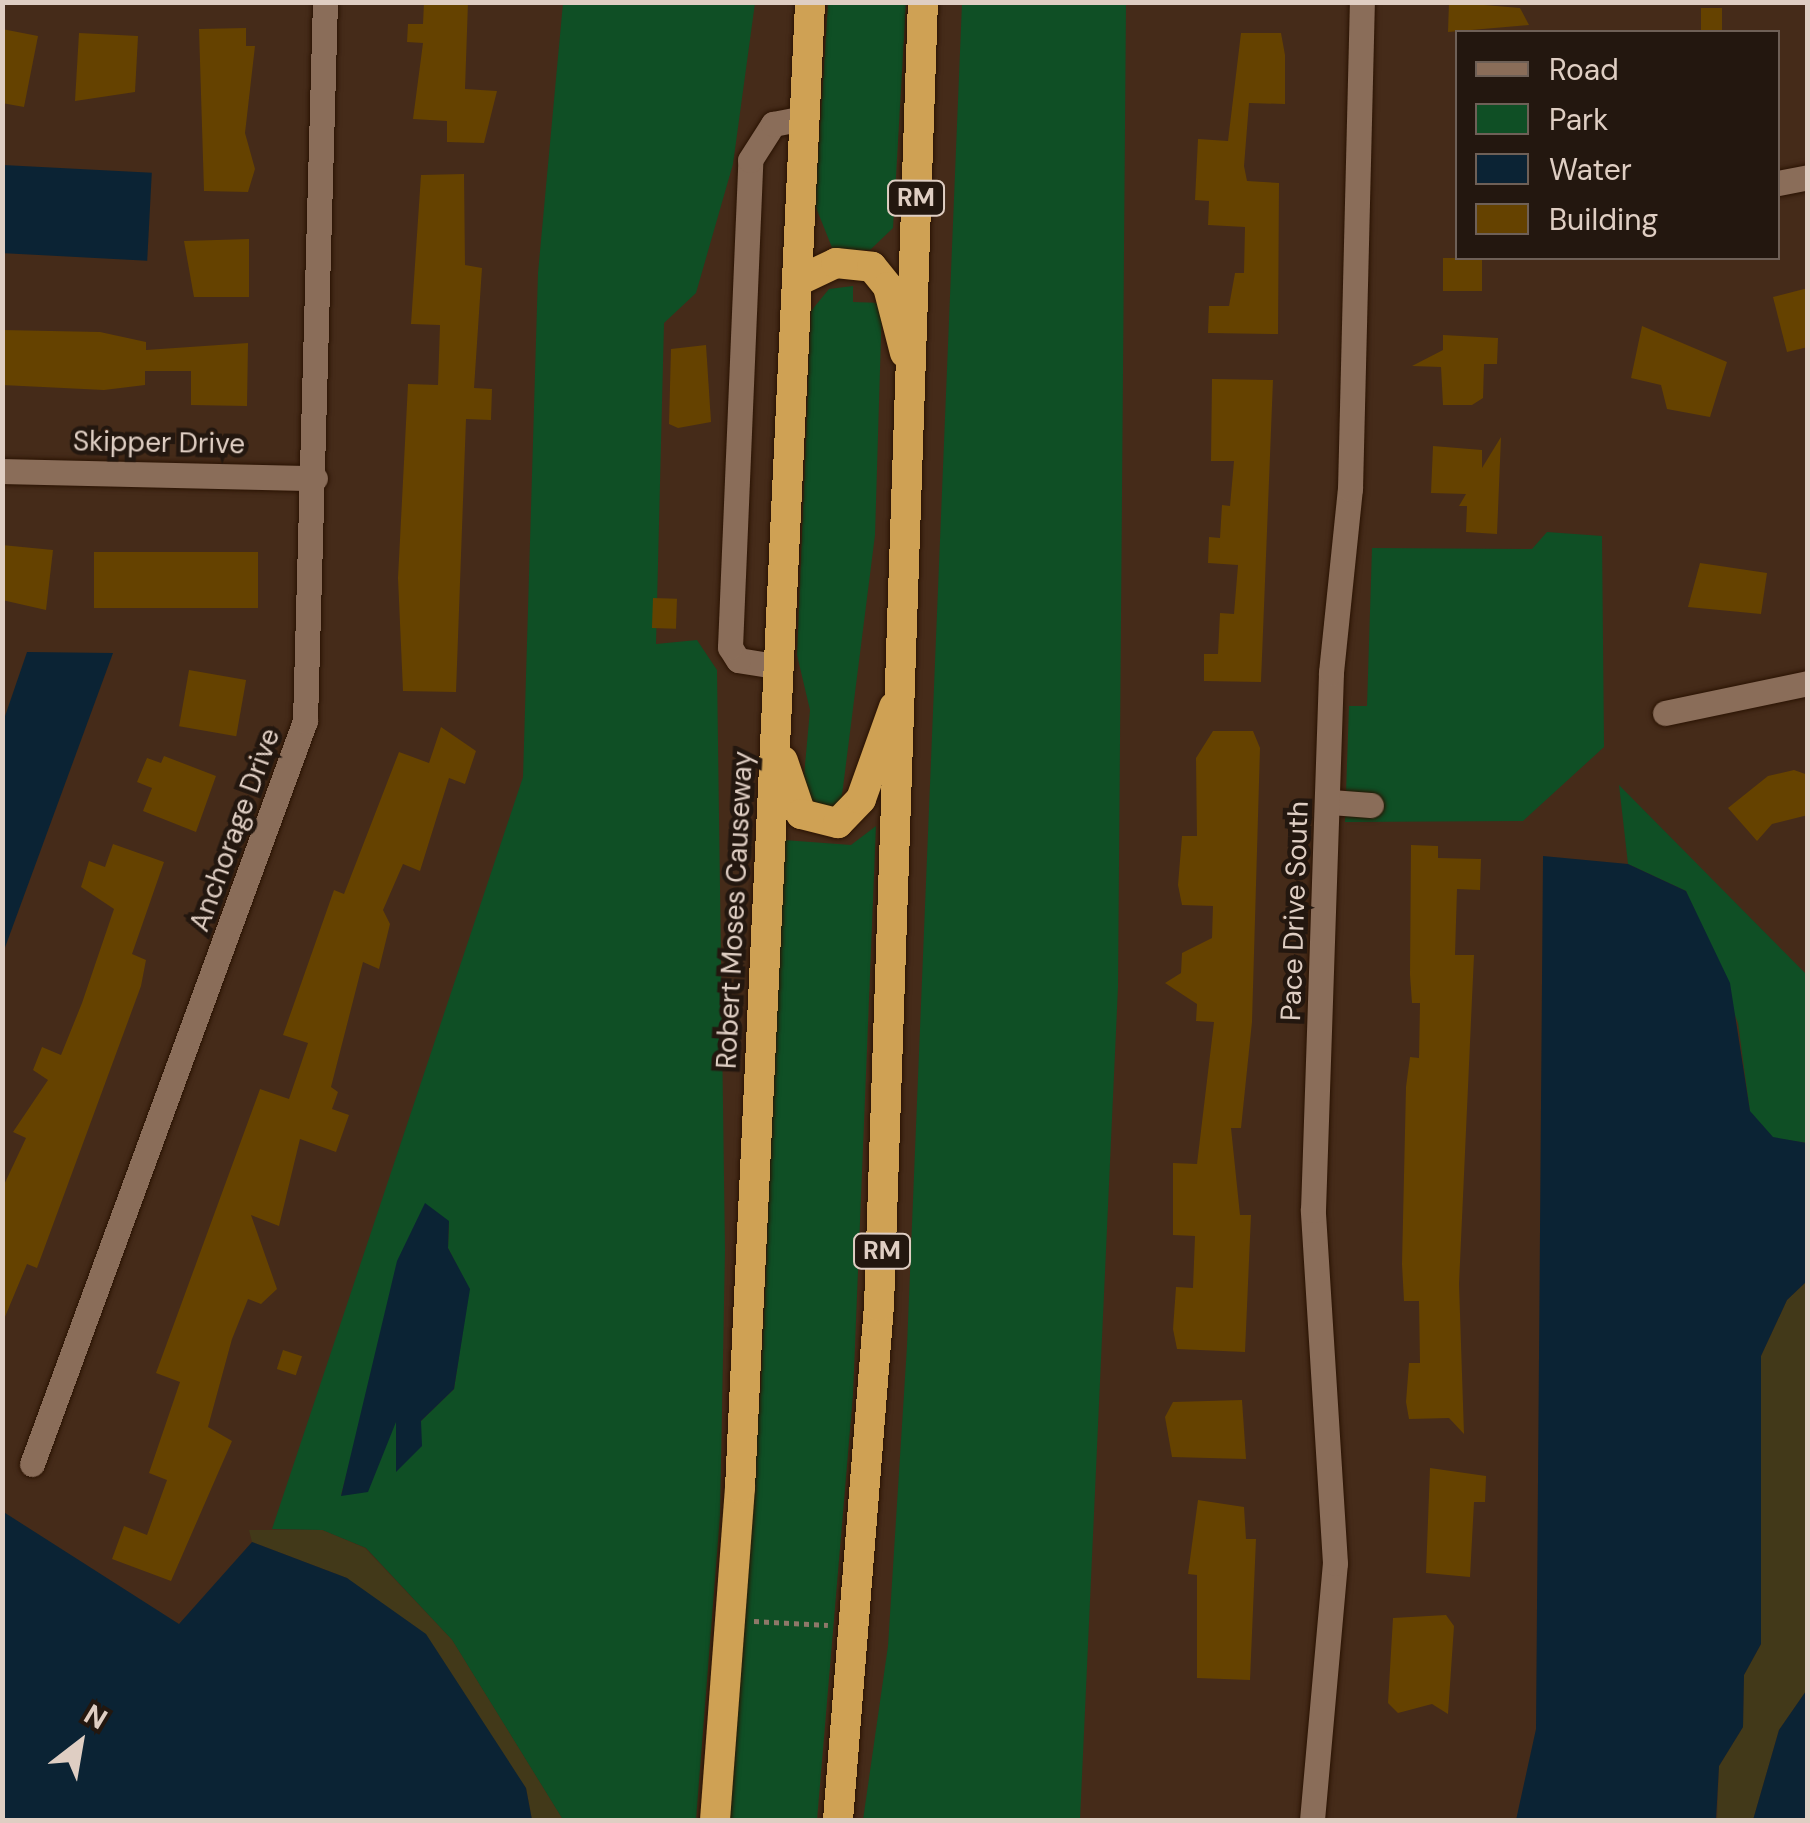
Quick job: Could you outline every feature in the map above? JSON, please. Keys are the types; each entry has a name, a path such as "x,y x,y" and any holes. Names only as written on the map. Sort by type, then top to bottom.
{"highway":[{"name":"Robert Moses Causeway","path":"715,1820 732,1620 810,2"},
{"name":"RM","path":"838,1820 879,1306 916,394 923,2"},
{"path":"798,281 848,262 880,275 916,394"},
{"path":"776,734 801,814 838,823 861,799 904,680"}],"street":[{"name":"Anchorage Drive","path":"32,1464 306,722 324,2"},
{"name":"Pace Drive South","path":"1312,1820 1336,1563 1313,1210 1330,802 1350,489 1362,2"},
{"path":"775,666 738,660 730,647 748,195 754,143 773,124 805,118"},
{"path":"1780,183 1808,177"},
{"name":"Skipper Drive","path":"2,471 315,478"},
{"path":"1665,713 1808,683"},
{"path":"1330,802 1371,805"}],"path":[{"path":"732,1620 856,1626"}],"green space":[{"path":"563,3 755,3 733,164 696,293 664,323 656,644 697,640 717,670 725,1250 720,1516 696,1820 563,1820 452,1640 366,1548 322,1530 272,1529 523,777 538,273","holes":["449,1221 448,1248 469,1289 454,1389 421,1421 396,1470 397,1413 341,1495 370,1388"]},
{"path":"828,3 906,3 893,228 870,250 833,250 815,205"},
{"path":"962,3 1126,3 1118,987 1080,1820 863,1820 888,1646 907,1346"},
{"path":"853,286 853,302 882,303 875,535 840,811 802,798 810,710 797,655 811,311 829,289"},
{"path":"1547,532 1602,536 1604,747 1523,821 1345,822 1349,706 1367,706 1372,548 1532,549"},
{"path":"1619,785 1807,975 1807,1143 1773,1138 1750,1112 1738,1023 1686,891 1628,864"},
{"path":"876,826 853,1395 817,1820 728,1820 761,1384 784,840 851,845"}],"sand":[{"path":"1807,1281 1806,1691 1779,1730 1753,1820 1717,1820 1719,1766 1743,1727 1744,1675 1761,1644 1761,1356 1787,1300"},
{"path":"249,1530 322,1530 365,1548 452,1640 563,1820 532,1820 526,1788 347,1578 252,1542"}],"water":[{"path":"3,165 152,173 147,261 2,253"},
{"path":"27,652 113,653 3,953 3,722"},
{"path":"1543,856 1628,864 1686,891 1730,983 1750,1111 1773,1137 1807,1143 1807,1281 1787,1300 1761,1356 1761,1644 1744,1675 1743,1727 1719,1766 1716,1820 1516,1820 1536,1729"},
{"path":"425,1203 449,1221 448,1248 470,1289 454,1389 421,1421 422,1446 396,1472 396,1422 368,1492 341,1496 397,1261"},
{"path":"2,1511 179,1624 252,1542 347,1578 426,1634 526,1788 532,1820 3,1820"},
{"path":"1807,1671 1807,1820 1753,1820 1779,1730 1806,1691"}],"building":[{"path":"424,2 468,2 465,89 497,91 484,143 447,142 447,121 413,119 423,43 407,42 408,24 423,24"},
{"path":"1449,2 1520,8 1529,25 1455,30 1448,32"},
{"path":"1701,8 1722,8 1722,30 1701,30"},
{"path":"246,28 246,46 255,46 245,133 255,169 248,192 204,191 199,29"},
{"path":"2,29 38,36 24,107 2,103"},
{"path":"79,33 138,36 135,92 75,101"},
{"path":"1241,33 1281,33 1285,55 1285,104 1249,103 1244,166 1247,181 1279,183 1278,334 1208,333 1209,306 1229,306 1235,273 1244,273 1245,227 1208,225 1209,201 1195,200 1198,139 1228,141"},
{"path":"464,174 465,265 482,268 474,388 492,389 491,420 466,419 456,692 403,691 398,578 408,384 438,385 440,325 411,324 421,175"},
{"path":"249,239 249,297 194,297 184,241"},
{"path":"1443,258 1482,260 1482,291 1443,291"},
{"path":"1808,288 1808,347 1787,352 1773,297"},
{"path":"1642,326 1727,362 1710,417 1667,409 1661,385 1631,378"},
{"path":"2,330 100,332 146,342 146,350 248,343 247,406 191,405 191,371 145,371 145,385 104,390 2,385"},
{"path":"1443,335 1498,338 1497,364 1484,364 1483,398 1472,405 1443,405 1441,367 1412,366 1443,350"},
{"path":"706,345 711,422 678,428 669,424 671,349"},
{"path":"1212,379 1273,380 1261,682 1204,681 1204,654 1218,654 1220,613 1234,614 1238,565 1208,563 1209,537 1220,538 1222,505 1230,506 1234,461 1211,461"},
{"path":"1501,437 1497,534 1466,532 1467,506 1459,506 1466,494 1431,493 1433,446 1482,450 1482,468"},
{"path":"2,545 53,550 46,610 2,600"},
{"path":"94,552 258,552 258,608 94,608"},
{"path":"1700,563 1767,573 1761,614 1688,607"},
{"path":"653,598 677,599 676,629 652,628"},
{"path":"189,670 246,680 236,736 179,726"},
{"path":"441,727 476,751 465,784 449,778 420,871 403,864 383,910 390,924 379,969 363,962 331,1087 338,1092 332,1109 349,1115 336,1152 300,1139 279,1226 251,1215 277,1289 261,1304 248,1299 232,1339 208,1427 232,1441 171,1581 112,1559 124,1526 147,1535 167,1480 149,1473 180,1382 156,1373 260,1089 289,1099 308,1043 283,1035 334,890 344,894 399,752 429,763"},
{"path":"1213,731 1253,731 1260,748 1252,1022 1241,1128 1231,1128 1240,1215 1251,1215 1245,1352 1177,1349 1173,1329 1176,1287 1193,1288 1195,1236 1173,1235 1173,1163 1197,1164 1214,1022 1196,1021 1197,1004 1165,983 1181,973 1182,953 1212,938 1213,906 1182,905 1178,885 1182,836 1197,836 1196,758"},
{"path":"164,756 216,776 196,832 143,811 152,788 137,782 147,758 161,763"},
{"path":"1794,770 1808,775 1808,815 1772,824 1757,841 1728,808 1768,776"},
{"path":"113,844 164,862 132,954 146,960 141,986 37,1268 27,1264 2,1324 2,1189 26,1138 13,1132 48,1080 33,1070 42,1047 61,1055 82,1003 114,909 81,887 89,861 105,867"},
{"path":"1411,845 1438,846 1438,858 1481,859 1480,890 1457,889 1455,955 1474,955 1459,1284 1464,1434 1449,1418 1409,1419 1406,1402 1409,1363 1420,1363 1419,1301 1404,1301 1402,1264 1406,1087 1410,1057 1419,1058 1420,1003 1412,1003 1410,975"},
{"path":"283,1350 302,1356 296,1375 277,1369"},
{"path":"1242,1400 1246,1459 1172,1457 1165,1417 1173,1402"},
{"path":"1430,1468 1486,1476 1485,1502 1474,1502 1470,1577 1426,1573"},
{"path":"1198,1500 1244,1507 1246,1539 1256,1539 1250,1680 1197,1678 1197,1575 1188,1574"},
{"path":"1446,1615 1454,1626 1448,1714 1432,1704 1398,1713 1388,1703 1393,1618"}]}
